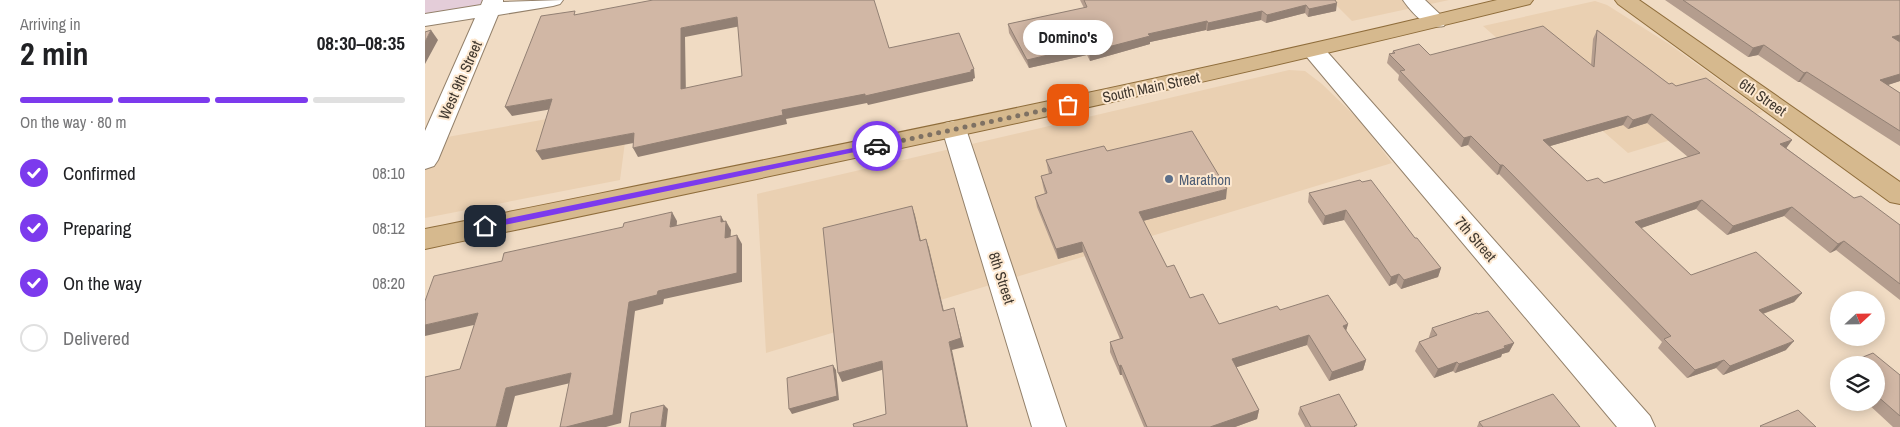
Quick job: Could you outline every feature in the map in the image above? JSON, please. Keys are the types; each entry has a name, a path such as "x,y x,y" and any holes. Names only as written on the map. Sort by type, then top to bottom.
{"main road":[{"name":"South Main Street","path":"425,238 954,130 1314,51 1435,21 1492,3 1523,0"},
{"name":"6th Street","path":"1625,0 1900,195"}],"street":[{"path":"425,20 492,5 553,0"},
{"path":"1413,0 1435,21"},
{"name":"West 9th Street","path":"425,160 492,5"},
{"name":"7th Street","path":"1314,51 1638,427"},
{"name":"8th Street","path":"954,130 1049,427"}],"shaded area":[{"path":"425,0 493,0 490,10 425,20"},
{"path":"1331,0 1449,0 1352,21"},
{"path":"1595,1 1607,5 1669,44 1763,112 1628,153 1483,26"},
{"path":"1289,70 1305,71 1322,84 1361,122 1392,163 766,353 757,194"},
{"path":"630,104 620,180 425,218 425,141"}],"building":[{"path":"653,0 874,0 889,48 959,33 974,69 971,72 865,96 865,94 782,110 783,115 633,148 634,133 536,151 552,99 505,107 541,16 575,11 574,15","holes":["737,17 742,76 681,89 681,28"]},
{"path":"1084,0 1335,0 1337,3 1309,9 1306,5 1267,15 1262,11 1208,23 1207,21 1148,34 1150,36 1089,52 1086,46 1027,60 1008,24 1087,7"},
{"path":"1683,0 1900,0 1900,35 1892,37 1900,42 1900,74 1880,80 1900,93 1900,131 1807,72 1804,73 1764,45 1753,48"},
{"path":"1543,26 1594,67 1597,30 1669,84 1672,83 1676,86 1706,78 1792,140 1780,144 1854,198 1861,196 1900,225 1900,284 1844,241 1838,244 1792,207 1733,226 1702,200 1635,222 1691,275 1756,252 1802,293 1759,310 1794,341 1730,366 1724,360 1695,370 1664,339 1671,336 1503,165 1500,165 1471,136 1464,138 1400,71 1405,70 1389,54 1395,53 1393,51 1419,44 1430,55","holes":["1652,114 1700,153 1604,183 1598,178 1587,181 1543,140 1628,116 1633,120"]},
{"path":"431,30 425,42 425,32"},
{"path":"1192,131 1227,189 1139,212 1167,267 1174,265 1190,298 1203,294 1219,324 1277,306 1280,310 1328,295 1348,324 1343,326 1366,360 1332,372 1309,335 1232,359 1259,410 1210,427 1147,427 1110,342 1123,338 1082,242 1056,249 1035,197 1047,193 1041,176 1052,173 1046,160 1104,146 1107,151"},
{"path":"1360,180 1362,182 1371,180 1415,238 1417,238 1441,268 1404,280 1399,274 1391,277 1346,210 1325,216 1309,193"},
{"path":"912,206 920,241 926,239 943,311 954,308 961,338 949,342 967,427 854,427 853,424 886,414 882,361 838,373 823,228"},
{"path":"672,212 670,227 721,216 721,222 726,221 725,238 737,235 737,273 658,291 657,295 629,302 613,415 560,427 571,373 506,388 496,427 425,427 425,377 460,369 478,313 425,325 425,301 434,276 502,261 504,253 623,227 624,223"},
{"path":"1488,311 1514,343 1459,364 1457,362 1438,369 1419,342 1437,335 1432,328"},
{"path":"1873,353 1877,356 1866,356"},
{"path":"1885,363 1900,375 1900,416 1885,403"},
{"path":"833,365 837,396 789,409 787,378"},
{"path":"1339,394 1357,425 1355,427 1311,427 1300,407"},
{"path":"1553,394 1580,427 1483,427 1479,422"},
{"path":"664,405 661,427 629,427 631,413"},
{"path":"1798,410 1816,427 1760,426"}],"way so far":[{"path":"877,146 1068,105"}],"place":[{"name":"Domino's","path":"1068,105"},
{"name":"Marathon","path":"1169,179"}],"route":[{"path":"485,226 877,146"}]}
